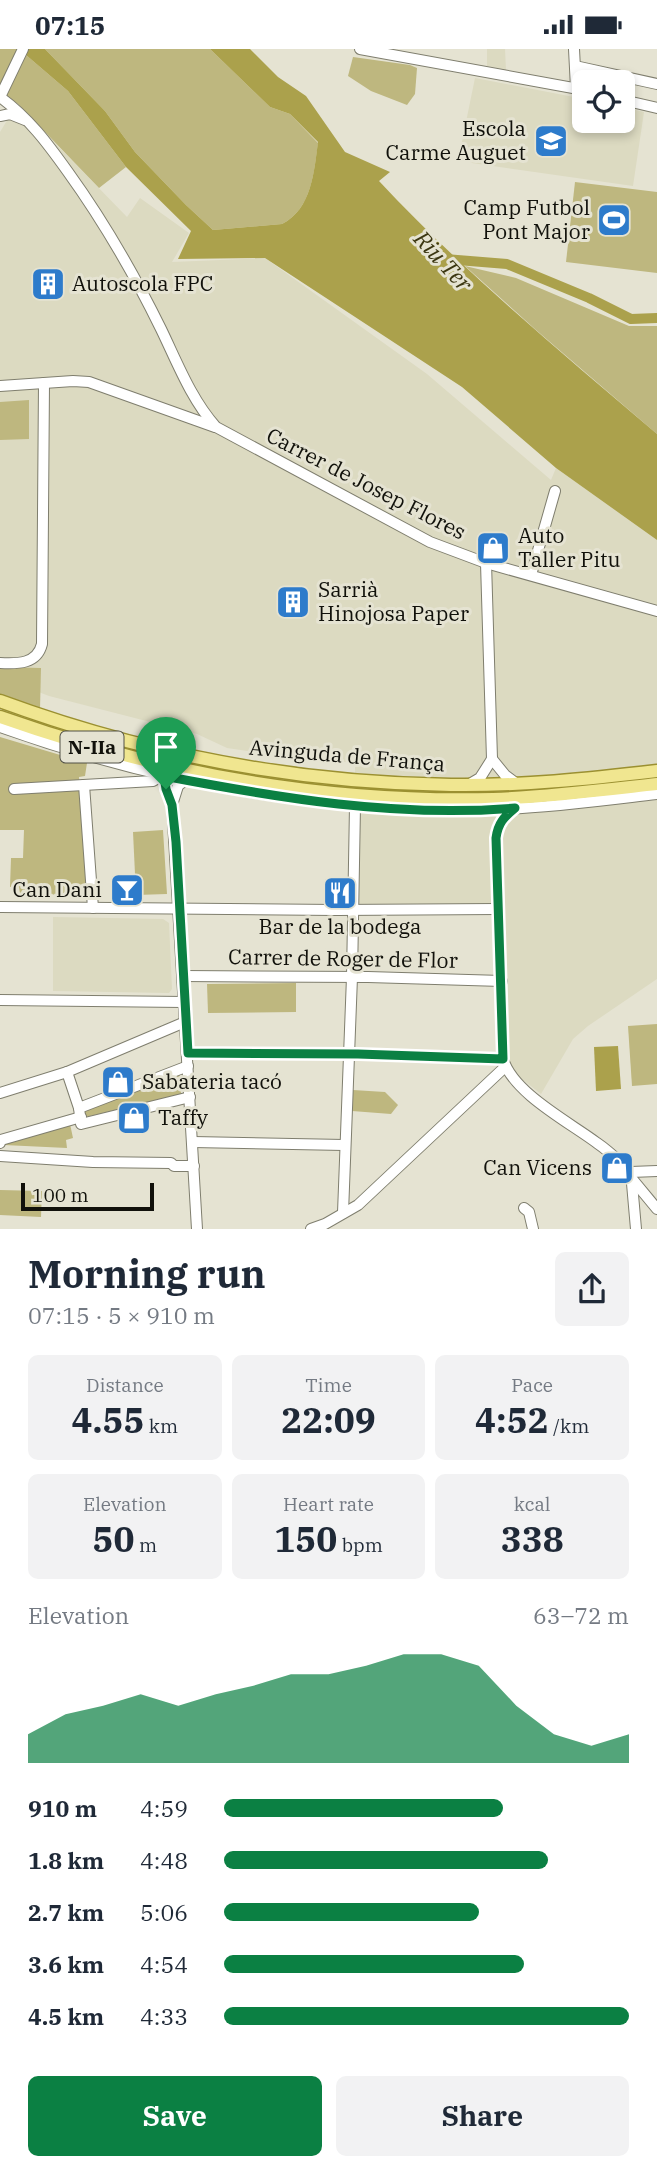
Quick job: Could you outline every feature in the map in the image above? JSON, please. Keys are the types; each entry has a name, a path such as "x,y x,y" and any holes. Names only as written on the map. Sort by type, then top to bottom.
{"main road":[{"name":"Avinguda de França","path":"0,701 65,724 130,742 247,767 307,776 384,783 468,785 517,784 657,771"},
{"name":"Avinguda de França","path":"0,716 100,749 171,767 228,778 349,794 494,799 657,784"}],"street":[{"path":"1,94 23,49"},
{"path":"360,49 572,88"},
{"path":"575,49 576,70"},
{"path":"575,66 657,84"},
{"name":"Carrer de Josep Flores","path":"1,94 42,136 85,195 140,286 196,399 216,427 430,542 486,563 657,611"},
{"path":"635,103 657,108"},
{"path":"0,116 10,114 29,121"},
{"path":"0,386 89,382 216,427"},
{"path":"0,663 24,662 37,656 42,644 44,383"},
{"path":"182,414 190,410 196,399"},
{"path":"531,575 555,491"},
{"path":"468,785 480,778 492,759 486,563"},
{"name":"Avinguda de França","path":"0,727 83,755 163,776 288,799 355,806 515,808 657,794"},
{"path":"492,759 505,775 517,784"},
{"path":"14,789 153,781 163,776 172,805 197,1229"},
{"path":"172,805 178,786 185,780"},
{"path":"84,785 93,908"},
{"path":"343,1213 355,806"},
{"path":"515,808 504,817 496,837 504,1063 519,1086 599,1143 632,1176 657,1209"},
{"path":"485,809 491,818 496,837"},
{"path":"0,907 498,909"},
{"name":"Carrer de Roger de Flor","path":"183,976 502,981"},
{"path":"0,1000 184,1002"},
{"path":"0,1093 67,1072 185,1022"},
{"path":"188,1053 349,1055 504,1063"},
{"path":"311,1229 358,1205 504,1063"},
{"path":"0,1143 1,1140 80,1112 188,1066"},
{"path":"67,1072 80,1112 81,1124 190,1097"},
{"path":"193,1142 344,1145"},
{"path":"0,1155 194,1166"},
{"path":"632,1176 657,1171"},
{"path":"632,1176 636,1229"},
{"path":"524,1208 529,1212 533,1229"}],"shaded area":[{"path":"0,49 19,49 68,91 126,167 99,188 18,104 0,93"},
{"path":"45,49 210,49 270,107 290,114 318,143 310,188 300,209 282,224 213,230 135,152 105,111"},
{"path":"487,49 505,49 506,70 487,66"},
{"path":"353,57 417,68 415,94 407,105 371,91 348,76"},
{"name":"Escola Carme Auguet","path":"475,78 572,97 572,133 635,133 635,110 644,112 633,186 458,161"},
{"path":"17,104 127,217 140,198 189,233 172,262 265,258 427,374 551,480 556,468 657,540 657,979 573,1039 541,1094 513,1072 508,1057 502,905 356,904 355,762 325,762 227,748 197,734 49,696 0,677 0,132"},
{"name":"Camp Futbol Pont Major","path":"575,182 657,192 657,273 566,262"},
{"path":"465,266 516,278 629,326 657,326 657,434 536,330"},
{"path":"29,400 29,439 0,440 0,402"},
{"path":"0,667 41,668 40,709 0,694"},
{"path":"3,707 134,748 450,790 449,794 358,790 236,775 77,736 1,712"},
{"path":"0,737 87,763 85,776 79,777 87,895 20,894 19,887 10,887 11,858 23,858 24,830 0,830"},
{"path":"163,830 167,894 136,895 133,832"},
{"path":"53,917 163,919 169,923 172,989 169,993 53,991"},
{"path":"296,983 296,1012 208,1013 207,984"},
{"path":"657,1024 657,1084 632,1086 628,1026"},
{"path":"178,1073 181,1077 181,1094 86,1117 84,1109"},
{"path":"353,1090 385,1092 398,1105 391,1114 352,1111"},
{"path":"70,1124 73,1138 66,1140 67,1148 4,1145 4,1143"},
{"path":"0,1190 42,1191 41,1217 0,1215"}],"water":[{"name":"Riu Ter","path":"19,49 45,49 105,111 135,152 213,230 282,224 300,209 313,177 318,142 290,114 270,107 210,49 250,49 278,77 306,96 345,152 390,172 379,181 445,248 657,434 657,540 556,468 462,387 265,258 178,259 191,231 126,167 68,91"},
{"path":"618,1046 621,1089 596,1091 594,1047"}],"waterway":[{"name":"Riu Ter","path":"445,259 507,264 589,298 631,319 657,318"}],"place":[{"name":"Escola Carme Auguet","path":"551,141"},
{"name":"Camp Futbol Pont Major","path":"614,220"},
{"name":"Autoscola FPC","path":"48,284"},
{"name":"Auto Taller Pitu","path":"493,548"},
{"name":"Sarrià Hinojosa Paper","path":"293,602"},
{"name":"Can Dani","path":"127,890"},
{"name":"Bar de la bodega","path":"340,893"},
{"name":"Sabateria tacó","path":"118,1082"},
{"name":"Taffy","path":"134,1118"},
{"name":"Can Vicens","path":"617,1168"}],"route":[{"path":"164,776 288,799 355,806 452,810 515,808 504,817 496,838 503,1059 358,1054 188,1053 176,842 172,805 166,789 164,776"}]}
